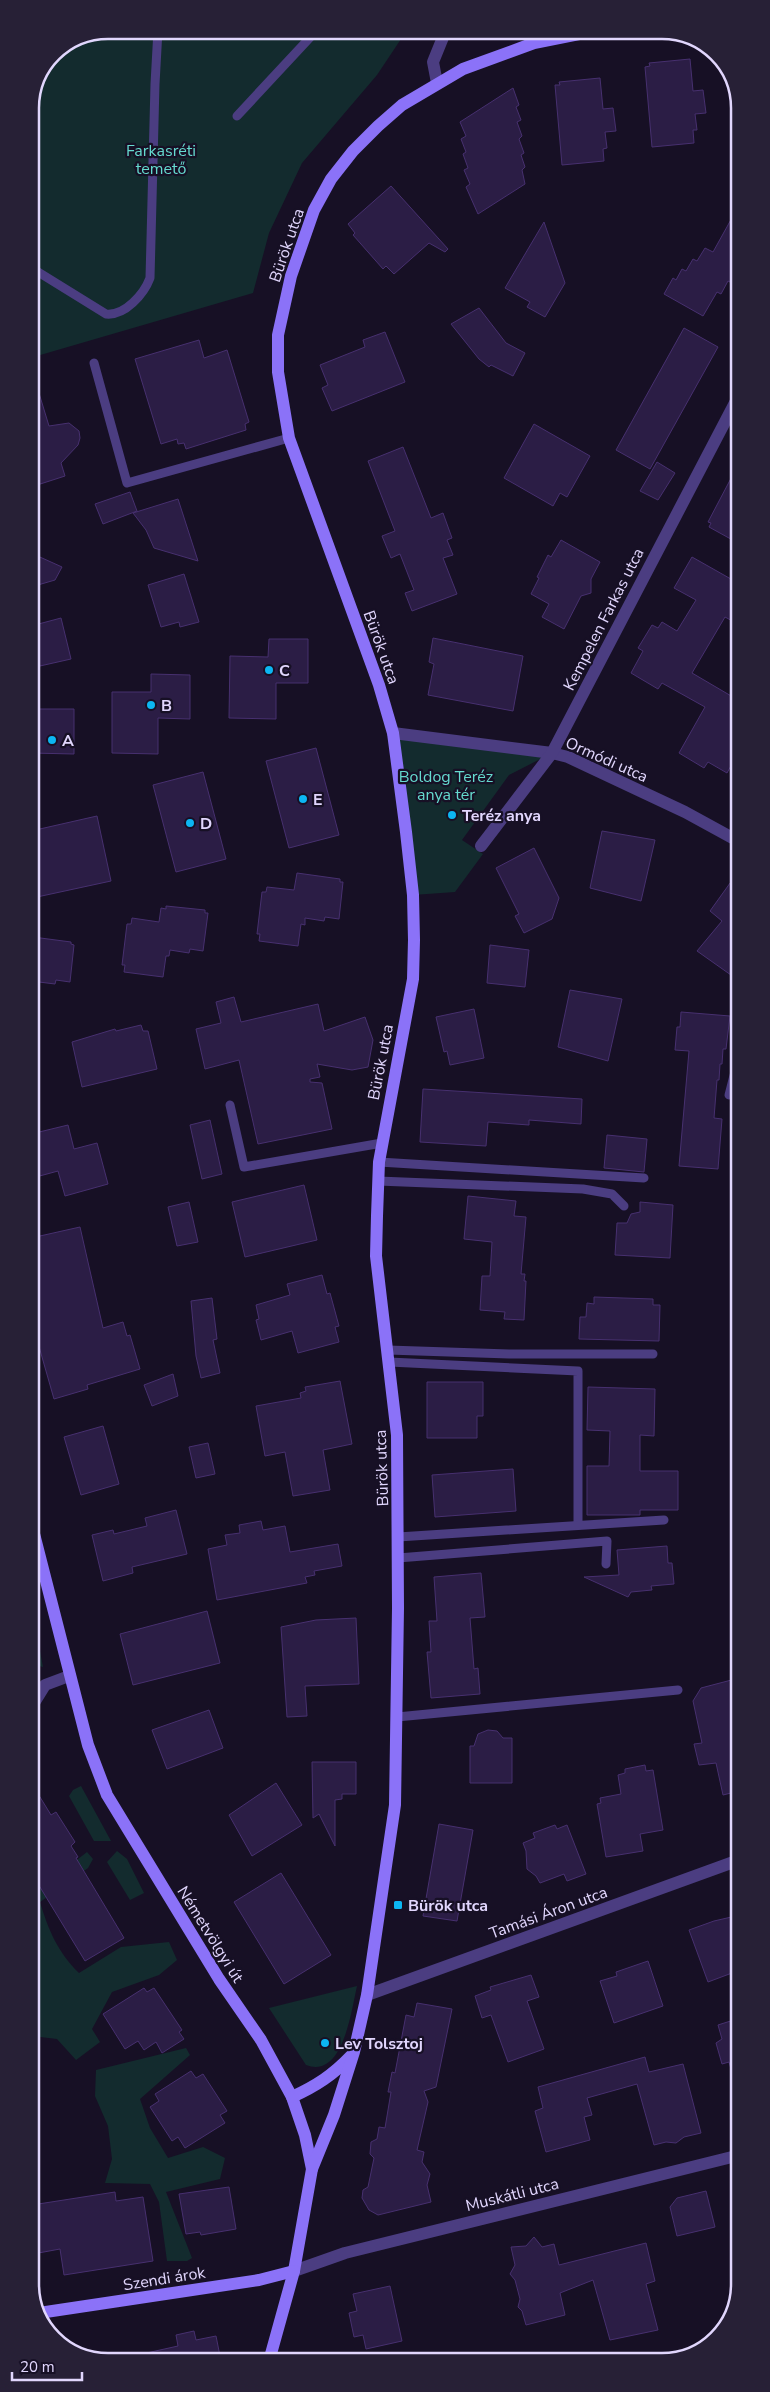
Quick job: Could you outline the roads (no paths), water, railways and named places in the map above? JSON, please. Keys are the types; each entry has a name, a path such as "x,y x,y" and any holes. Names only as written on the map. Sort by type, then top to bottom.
{"street":[{"path":"437,83 433,62 442,39"},
{"name":"Bürök utca","path":"312,2170 334,2115 354,2052 367,1995 394,1805 397,1716 398,1436 376,1256 379,1162 413,979 414,940 408,850 393,733 379,684 289,438 278,372 278,335 291,276 314,210 331,179 353,151 402,105 437,83 463,69 510,50 551,39"},
{"name":"Kempelen Farkas utca","path":"481,846 552,752 731,410"},
{"name":"Ormódi utca","path":"393,733 552,752 568,757 685,812 731,837"},
{"name":"Németvölgyi út","path":"39,1554 88,1746 107,1795 219,1979 261,2040 292,2097 305,2134 312,2170 294,2271 272,2353"},
{"path":"39,1695 45,1685 69,1676"},
{"name":"Tamási Áron utca","path":"367,1995 731,1863"},
{"path":"292,2097 319,2084 334,2073 354,2052"},
{"name":"Muskátli utca","path":"294,2271 345,2252 731,2157"},
{"name":"Szendi árok","path":"45,2312 259,2280 294,2271"}],"lane":[{"path":"39,273 106,314 115,315 121,312 146,289 150,278 158,39"},
{"path":"237,116 310,39"},
{"path":"94,363 127,483 289,438"},
{"path":"730,1095 731,1090"},
{"path":"230,1105 244,1167 382,1143"},
{"path":"379,1162 644,1178"},
{"path":"378,1181 583,1188 612,1194 624,1206"},
{"path":"388,1356 653,1354"},
{"path":"388,1356 578,1371 578,1525"},
{"path":"398,1537 664,1520"},
{"path":"398,1558 607,1541 606,1564"},
{"path":"397,1716 678,1690"}],"place":[{"name":"C","path":"269,670"},
{"name":"B","path":"151,705"},
{"name":"A","path":"52,740"},
{"name":"E","path":"303,799"},
{"name":"Teréz anya","path":"452,815"},
{"name":"D","path":"190,823"},
{"name":"Bürök utca","path":"398,1905"},
{"name":"Lev Tolsztoj","path":"325,2043"}],"park label":[{"name":"Farkasréti temető","path":"161,159"},
{"name":"Boldog Teréz anya tér","path":"446,785"}]}
